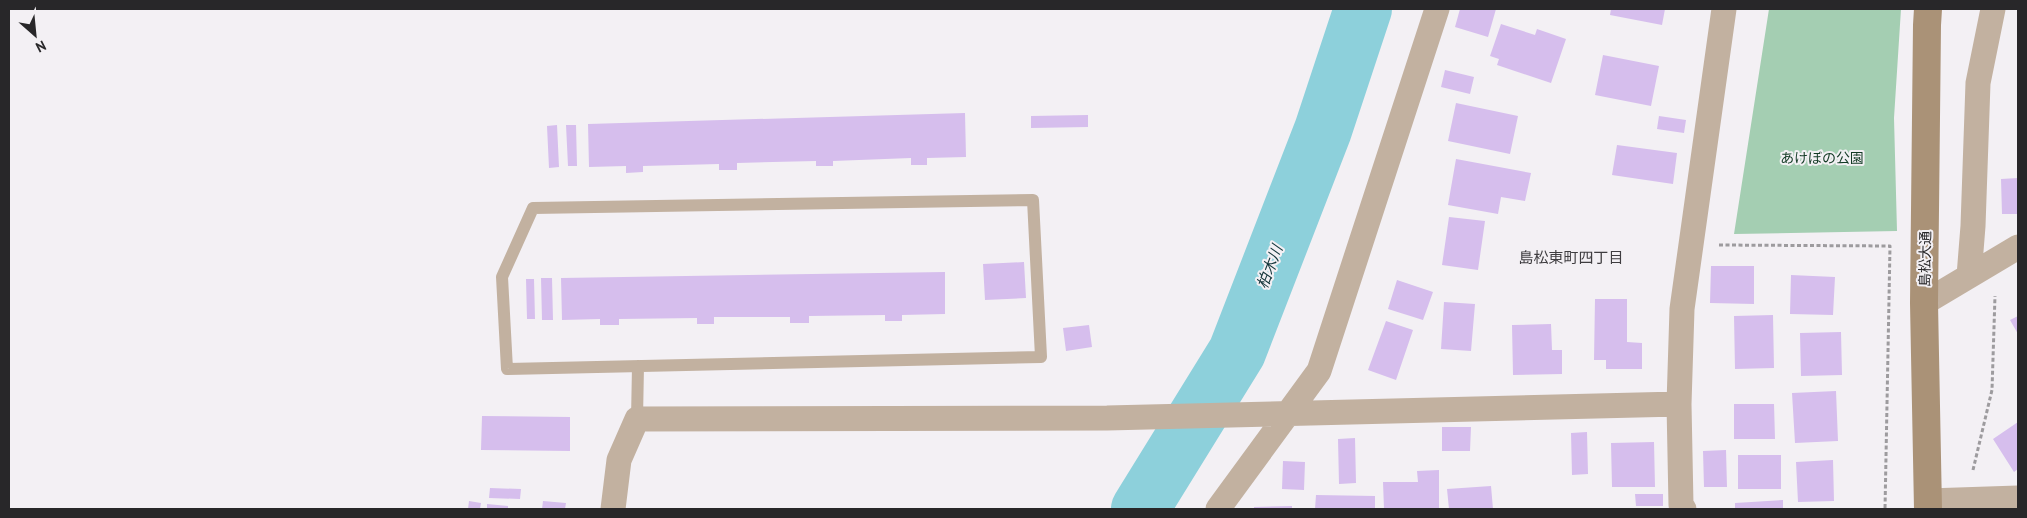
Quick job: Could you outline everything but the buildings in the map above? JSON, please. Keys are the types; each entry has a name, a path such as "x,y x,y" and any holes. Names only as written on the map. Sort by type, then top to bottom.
{"street":[{"path":"1218,509 1319,371 1437,9"},
{"path":"1684,509 1681,505 1679,404 1682,309 1724,9"},
{"name":"島松大通","path":"1928,9 1926,25 1924,303 1928,505"},
{"path":"1969,276 1973,226 1978,83 1993,9"},
{"path":"1924,303 2018,247"},
{"path":"613,509 619,460 637,418 1107,418 1679,404"},
{"path":"1928,505 1970,499 2018,498"}],"lane":[{"path":"1034,200 1041,356 638,366 507,369 502,277 532,208 1034,200"},
{"path":"637,418 638,366"}],"path":[{"path":"1691,245 1890,246 1885,509"},
{"path":"1970,499 1974,464 1992,390 1995,260"}],"green space":[{"name":"あけぼの公園","path":"1769,9 1901,9 1894,118 1897,231 1734,234"}],"waterway":[{"name":"柏木川","path":"1140,509 1237,352 1323,130 1363,9"}],"district":[{"name":"島松東町四丁目","path":"1571,258"}]}
